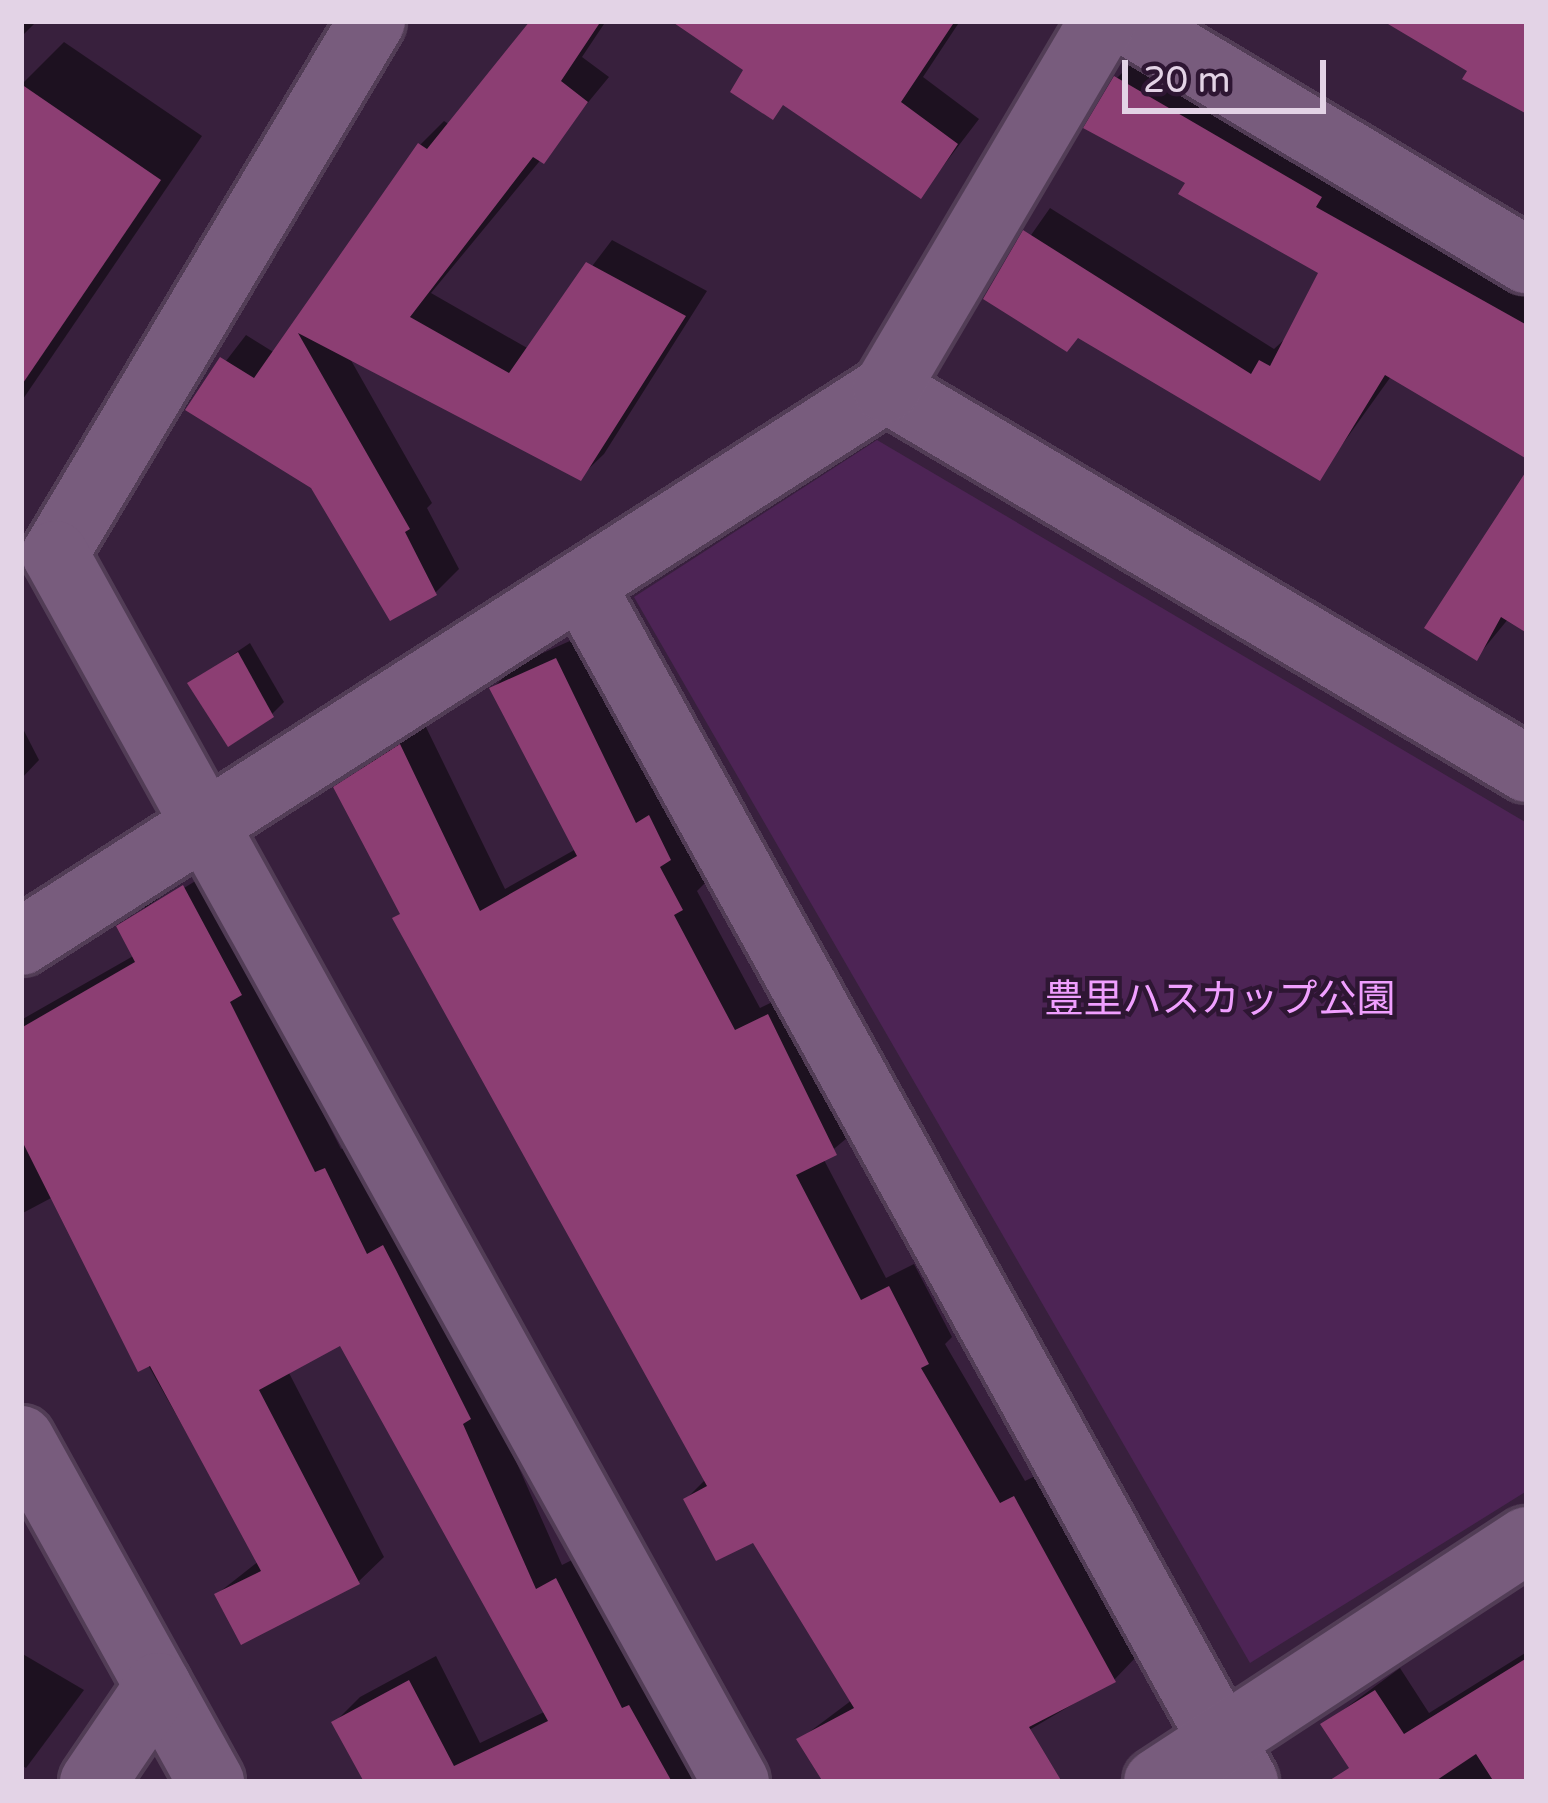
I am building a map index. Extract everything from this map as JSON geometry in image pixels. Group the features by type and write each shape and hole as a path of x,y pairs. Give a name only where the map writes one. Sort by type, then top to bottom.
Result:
{"street":[{"path":"372,21 55,554 736,1782"},
{"path":"21,942 886,389 1103,21"},
{"path":"1127,21 1527,260"},
{"path":"886,389 1527,769"},
{"path":"581,584 1233,1761"},
{"path":"21,1439 211,1782"},
{"path":"1157,1782 1233,1761 1527,1540"},
{"path":"92,1782 158,1687"}],"green space":[{"name":"豊里ハスカップ公園","path":"877,440 1527,823 1527,1491 1250,1663 634,597"}],"building":[{"path":"530,21 601,21 561,81 588,102 544,164 533,157 410,317 509,373 586,262 686,316 581,481 298,333 410,529 405,532 437,595 390,621 311,488 185,410 220,357 254,378 418,143 427,149"},
{"path":"671,21 955,21 901,102 958,144 921,199 783,105 773,120 730,92 743,70"},
{"path":"1383,21 1527,21 1527,114 1462,79 1467,71"},
{"path":"1114,76 1322,197 1316,207 1527,325 1527,459 1385,375 1320,481 1078,338 1067,352 983,299 1023,230 1251,374 1259,360 1270,366 1318,273 1178,194 1185,183 1083,128"},
{"path":"21,84 161,180 21,386"},
{"path":"1527,470 1527,633 1501,617 1477,661 1424,628"},
{"path":"238,652 274,717 228,747 187,683"},
{"path":"556,658 636,823 649,815 671,860 660,867 683,910 674,915 735,1030 768,1014 837,1155 796,1175 861,1300 889,1286 929,1364 921,1368 1000,1503 1014,1496 1116,1682 1029,1727 1062,1782 823,1782 796,1739 854,1708 753,1543 716,1561 683,1499 707,1486 392,918 400,914 333,787 400,744 480,911 577,856 489,688"},
{"path":"183,885 242,995 230,1002 315,1172 325,1168 367,1254 383,1245 471,1419 463,1424 536,1589 556,1578 622,1708 629,1705 672,1782 364,1782 331,1722 409,1680 454,1766 548,1721 340,1346 259,1390 360,1584 241,1645 214,1594 261,1571 150,1366 138,1372 21,1139 21,1028 135,962 116,926"},
{"path":"1527,1658 1527,1782 1494,1782 1476,1754 1434,1782 1327,1782 1349,1768 1320,1724 1375,1690 1404,1734"}]}
